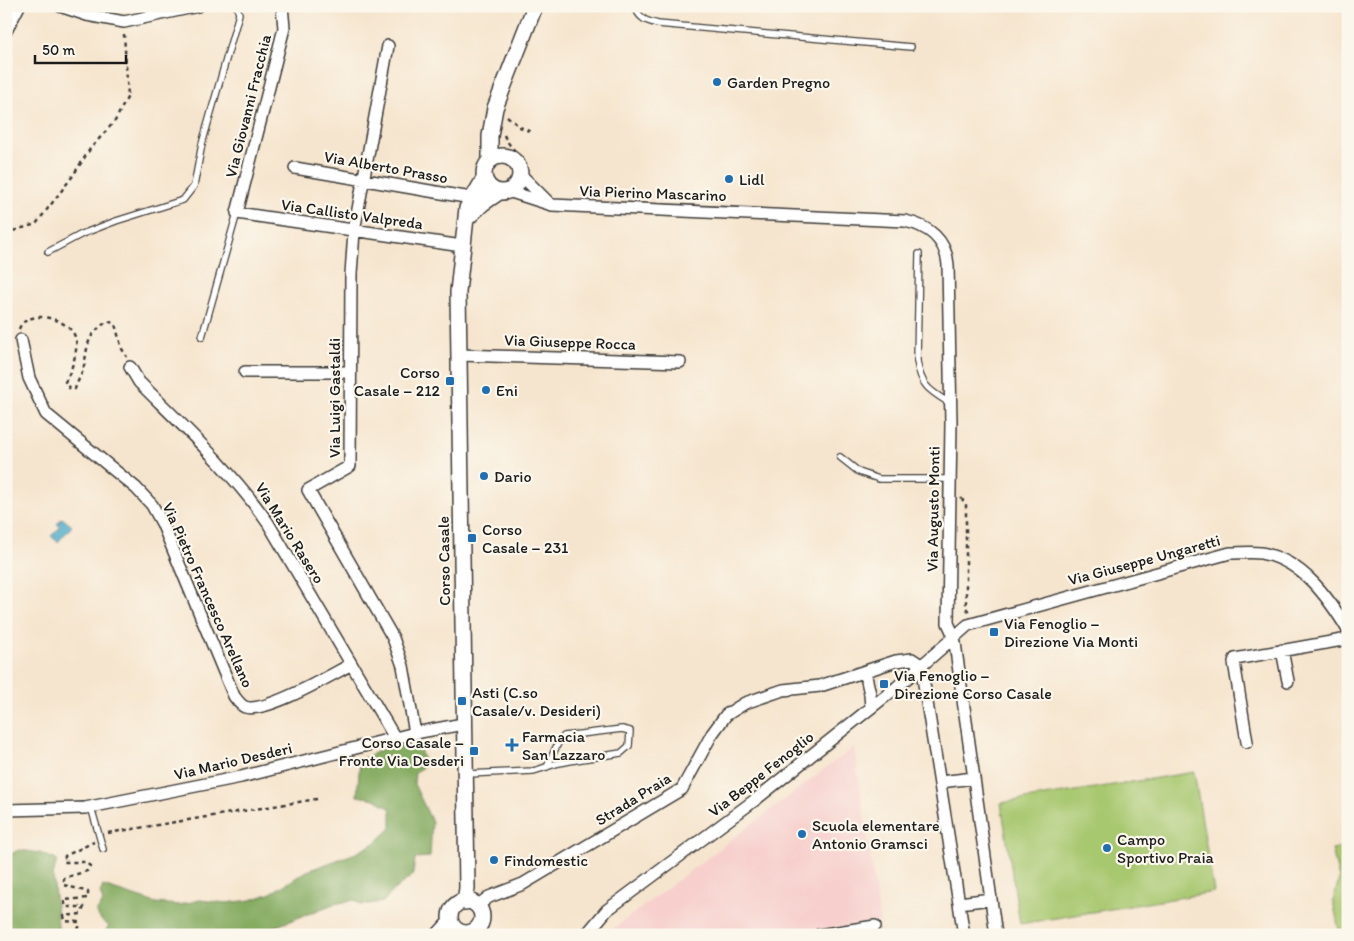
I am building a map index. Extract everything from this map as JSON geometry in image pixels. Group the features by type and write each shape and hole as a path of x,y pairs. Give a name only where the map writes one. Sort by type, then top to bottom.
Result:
{"street":[{"path":"6,31 19,6"},
{"path":"60,6 87,15 124,22 198,6"},
{"name":"Via Giovanni Fracchia","path":"237,213 284,28 282,6"},
{"path":"535,6 495,108 500,124 498,140 509,157 552,205"},
{"name":"Via Luigi Gastaldi","path":"388,46 354,230 351,274 350,466 308,490 393,638 403,666 414,733"},
{"path":"500,124 490,160 484,169 484,179 490,187 504,191"},
{"path":"490,160 499,156 509,157"},
{"name":"Via Alberto Prasso","path":"295,168 471,198"},
{"path":"466,220 483,203 517,184 524,173"},
{"name":"Corso Casale","path":"471,904 467,888 463,724 458,292 467,208 471,198 484,179"},
{"name":"Via Pierino Mascarino","path":"504,191 552,205 904,221 925,227 939,239 947,255 951,404"},
{"name":"Via Callisto Valpreda","path":"237,213 462,246"},
{"name":"Via Pietro Francesco Arellano","path":"21,340 29,378 46,414 136,488 152,505 162,523 237,700 245,707 251,708 285,698 350,665"},
{"name":"Via Giuseppe Rocca","path":"459,355 680,362"},
{"name":"Via Mario Rasero","path":"130,367 139,382 229,472 249,495 268,522 350,665 395,738"},
{"path":"245,372 350,372"},
{"name":"Via Augusto Monti","path":"951,404 948,623 954,636 996,935"},
{"name":"Via Giuseppe Ungaretti","path":"954,636 973,623 1230,554 1262,554 1291,565 1314,583 1336,610 1348,630"},
{"name":"Via Beppe Fenoglio","path":"586,935 607,910 756,800 871,708 954,636"},
{"path":"1247,742 1234,662 1238,657 1348,640"},
{"path":"1282,650 1288,681"},
{"name":"Strada Praia","path":"471,904 523,884 682,789 712,734 726,715 745,703 783,690 820,686 896,661 912,659 921,665"},
{"path":"921,665 964,935"},
{"path":"864,672 870,694 871,708"},
{"name":"Via Mario Desderi","path":"6,810 91,807 242,777 414,733 463,724"},
{"path":"940,782 974,778"},
{"path":"959,903 992,899"},
{"path":"439,935 451,922 453,908 471,904 481,914 480,924 477,929 467,934 457,930 451,922"},
{"path":"818,935 875,926"}],"lane":[{"path":"48,252 99,228 183,200 194,186 202,144 239,14 237,6"},
{"path":"635,6 637,13 644,21 658,24 911,47"},
{"path":"202,337 237,213"},
{"path":"919,254 916,361 919,374 926,389 951,404"},
{"path":"840,457 859,472 879,479 949,479"},
{"path":"465,774 533,771 547,767 558,763 621,753 630,746 630,731 622,729 564,736 558,743 547,767"},
{"path":"91,807 103,849"}],"path":[{"path":"6,233 36,224 72,177 90,149 115,121 128,96 124,22"},
{"path":"504,112 500,124 510,148 523,160 524,173"},
{"path":"509,116 520,127 531,132"},
{"path":"21,340 19,327 26,319 40,315 60,322 68,328 76,340 70,374 65,382 70,389 76,389 83,371 88,343 95,330 108,321 115,324 120,343 130,367"},
{"path":"949,497 960,497 966,504 966,608 970,612 973,623"},
{"path":"72,935 78,928 79,922 65,921 64,916 82,914 84,907 66,907 64,900 88,898 88,892 64,885 64,878 86,871 90,866 86,862 64,862 65,856 100,836 317,799"}],"shaded area":[{"name":"Scuola elementare Antonio Gramsci","path":"854,747 880,922 788,935 605,935"}],"green space":[{"path":"403,744 420,749 425,765 415,773 414,784 432,822 430,857 415,858 413,875 394,890 383,902 361,905 355,900 334,904 253,935 103,935 109,926 101,920 96,912 103,902 100,893 103,886 156,903 179,905 200,900 226,903 251,900 271,893 307,871 356,853 375,843 391,828 391,809 375,799 357,796 360,760 383,749"},
{"name":"Campo Sportivo Praia","path":"1194,772 1214,892 1020,924 1001,803"},
{"path":"1348,846 1348,935 1340,935 1333,901 1339,879 1332,849"},
{"path":"19,850 40,853 57,860 53,876 59,935 6,935 6,856"}],"water":[{"path":"62,518 72,526 58,542 51,536 60,527 57,524"}],"place":[{"name":"Garden Pregno","path":"717,82"},
{"name":"Lidl","path":"729,179"},
{"name":"Corso Casale – 212","path":"450,381"},
{"name":"Eni","path":"486,390"},
{"name":"Dario","path":"484,476"},
{"name":"Corso Casale – 231","path":"472,538"},
{"name":"Via Fenoglio – Direzione Via Monti","path":"994,632"},
{"name":"Via Fenoglio – Direzione Corso Casale","path":"884,684"},
{"name":"Asti (C.so Casale/v. Desideri)","path":"462,701"},
{"name":"Farmacia San Lazzaro","path":"512,745"},
{"name":"Corso Casale – Fronte Via Desderi","path":"474,751"},
{"name":"Scuola elementare Antonio Gramsci","path":"802,834"},
{"name":"Campo Sportivo Praia","path":"1107,848"},
{"name":"Findomestic","path":"494,860"}]}
